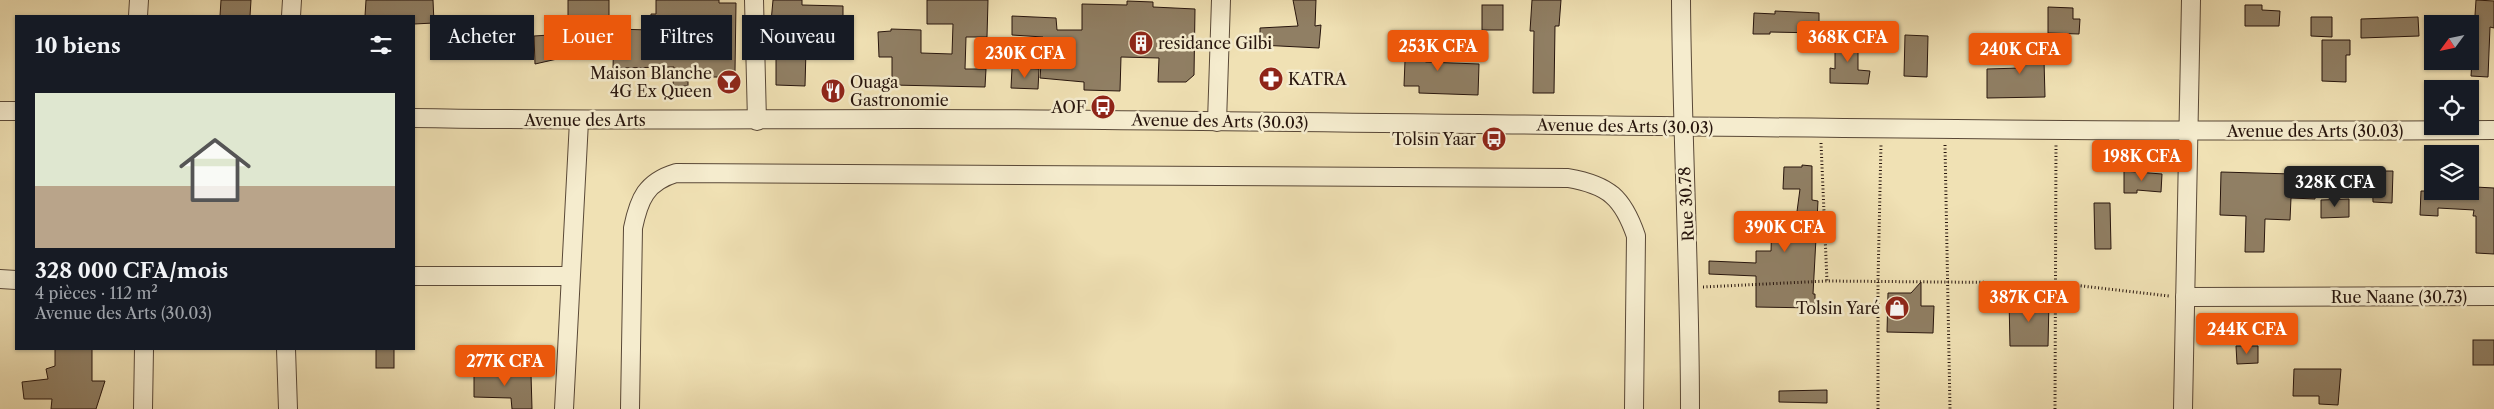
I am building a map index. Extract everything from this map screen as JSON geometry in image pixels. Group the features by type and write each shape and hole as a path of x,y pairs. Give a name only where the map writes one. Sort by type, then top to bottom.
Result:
{"street":[{"path":"138,15 139,0"},
{"path":"291,15 292,0"},
{"path":"754,0 757,121"},
{"path":"1218,122 1221,0"},
{"name":"Rue 30.78","path":"1681,0 1682,128 1690,288 1690,409"},
{"path":"2183,409 2191,0"},
{"path":"0,111 15,111"},
{"name":"Avenue des Arts","path":"415,118 579,121 757,121"},
{"name":"Avenue des Arts (30.03)","path":"757,121 1104,120 1491,123 1682,128 1821,127 2189,132 2494,130"},
{"path":"564,409 579,121"},
{"path":"630,409 633,228 637,207 648,189 659,178 676,173 1558,178 1592,182 1613,193 1628,213 1636,236 1634,409"},
{"path":"415,276 570,276"},
{"path":"0,279 15,280"},
{"name":"Rue Naane (30.73)","path":"2185,298 2494,296"},
{"path":"143,409 144,350"},
{"path":"286,350 288,409"}],"path":[{"path":"1821,127 1827,281"},
{"path":"1878,409 1881,128"},
{"path":"1945,129 1950,409"},
{"path":"2055,409 2056,130"},
{"path":"1690,288 1827,281 2056,283 2185,298"}],"building":[{"path":"221,0 251,0 250,15 220,15"},
{"path":"366,0 433,0 434,15 430,15 430,23 415,24 415,15 365,15"},
{"path":"568,0 609,0 609,15 568,15"},
{"path":"656,0 719,0 719,3 736,3 735,71 729,77 688,77 688,86 673,86 674,67 613,68 613,60 631,60 631,29 641,30 641,60 732,60 732,15 651,15 656,14"},
{"path":"773,0 802,0 802,5 843,6 843,15 772,15"},
{"path":"927,0 988,0 987,37 966,37 965,69 986,69 985,87 892,85 892,57 879,57 878,32 891,31 891,29 921,30 921,53 952,54 953,24 927,24"},
{"path":"1293,0 1316,0 1315,26 1321,25 1319,48 1260,45 1260,28 1298,26"},
{"path":"1532,0 1561,0 1559,26 1555,26 1554,93 1533,93 1534,31 1530,31"},
{"path":"2476,0 2494,1 2494,28 2490,27 2488,77 2471,76 2471,70 2479,70 2479,15 2475,15"},
{"path":"1127,1 1153,2 1153,7 1195,9 1194,75 1186,82 1158,82 1159,58 1121,57 1120,91 1084,90 1084,82 1040,78 1043,37 1012,35 1012,16 1056,18 1057,30 1082,30 1082,4 1127,5"},
{"path":"1482,5 1503,5 1503,30 1482,30"},
{"path":"2245,5 2262,5 2262,10 2280,11 2279,26 2245,26"},
{"path":"2048,7 2073,8 2073,19 2080,19 2079,34 2048,33"},
{"path":"1775,11 1819,13 1819,33 1770,32 1770,34 1753,34 1754,13 1775,14"},
{"path":"2311,17 2332,17 2332,37 2311,36"},
{"path":"2418,17 2419,36 2361,38 2361,19"},
{"path":"544,35 544,60 553,60 535,64 534,36"},
{"path":"1406,35 1425,36 1424,61 1426,62 1479,64 1478,95 1419,93 1419,86 1404,86"},
{"path":"1905,35 1928,36 1927,77 1904,76"},
{"path":"1835,38 1858,38 1858,70 1870,71 1868,84 1830,83 1830,68 1835,69"},
{"path":"2021,38 2041,38 2042,60 2044,60 2045,97 1987,98 1987,69 2021,68"},
{"path":"2322,40 2350,40 2350,55 2346,55 2346,82 2322,81"},
{"path":"776,60 806,60 805,86 776,85"},
{"path":"1012,68 1039,69 1038,89 1011,88"},
{"path":"1802,165 1812,166 1812,200 1818,201 1813,294 1815,294 1815,308 1756,307 1756,276 1709,274 1709,261 1756,263 1756,251 1771,251 1772,219 1796,219 1800,189 1783,189 1784,167 1802,167"},
{"path":"2124,171 2162,174 2161,192 2137,190 2137,193 2124,193"},
{"path":"2372,171 2393,171 2392,203 2373,202"},
{"path":"2221,172 2292,174 2291,183 2316,184 2315,199 2291,198 2290,220 2265,219 2264,252 2245,252 2246,216 2220,215"},
{"path":"2479,187 2494,188 2494,254 2476,253 2476,216 2473,216 2474,210 2438,208 2438,216 2420,215 2421,191 2424,191 2424,200 2479,200"},
{"path":"2349,199 2349,217 2321,218 2321,200"},
{"path":"2094,203 2110,203 2111,249 2095,249"},
{"path":"1921,282 1921,306 1934,306 1933,333 1887,332 1888,293 1911,293"},
{"path":"2009,299 2049,300 2048,346 2010,346"},
{"path":"2473,340 2494,340 2494,365 2473,365"},
{"path":"2236,346 2258,346 2258,363 2237,364"},
{"path":"55,350 92,350 92,381 105,381 96,409 51,409 52,399 24,399 22,382 48,379 46,369 55,366"},
{"path":"376,350 394,350 394,368 376,368"},
{"path":"2294,369 2341,369 2338,405 2319,404 2319,396 2293,396"},
{"path":"474,371 507,371 507,374 531,374 532,409 512,409 511,398 474,397"},
{"path":"1827,390 1827,403 1779,402 1779,391"}],"place":[{"name":"residance Gilbi","path":"1141,43"},
{"name":"KATRA","path":"1271,79"},
{"name":"Maison Blanche 4G Ex Queen","path":"729,82"},
{"name":"Ouaga Gastronomie","path":"833,91"},
{"name":"AOF","path":"1103,107"},
{"name":"Tolsin Yaar","path":"1494,139"},
{"name":"Tolsin Yaré","path":"1897,308"}]}
